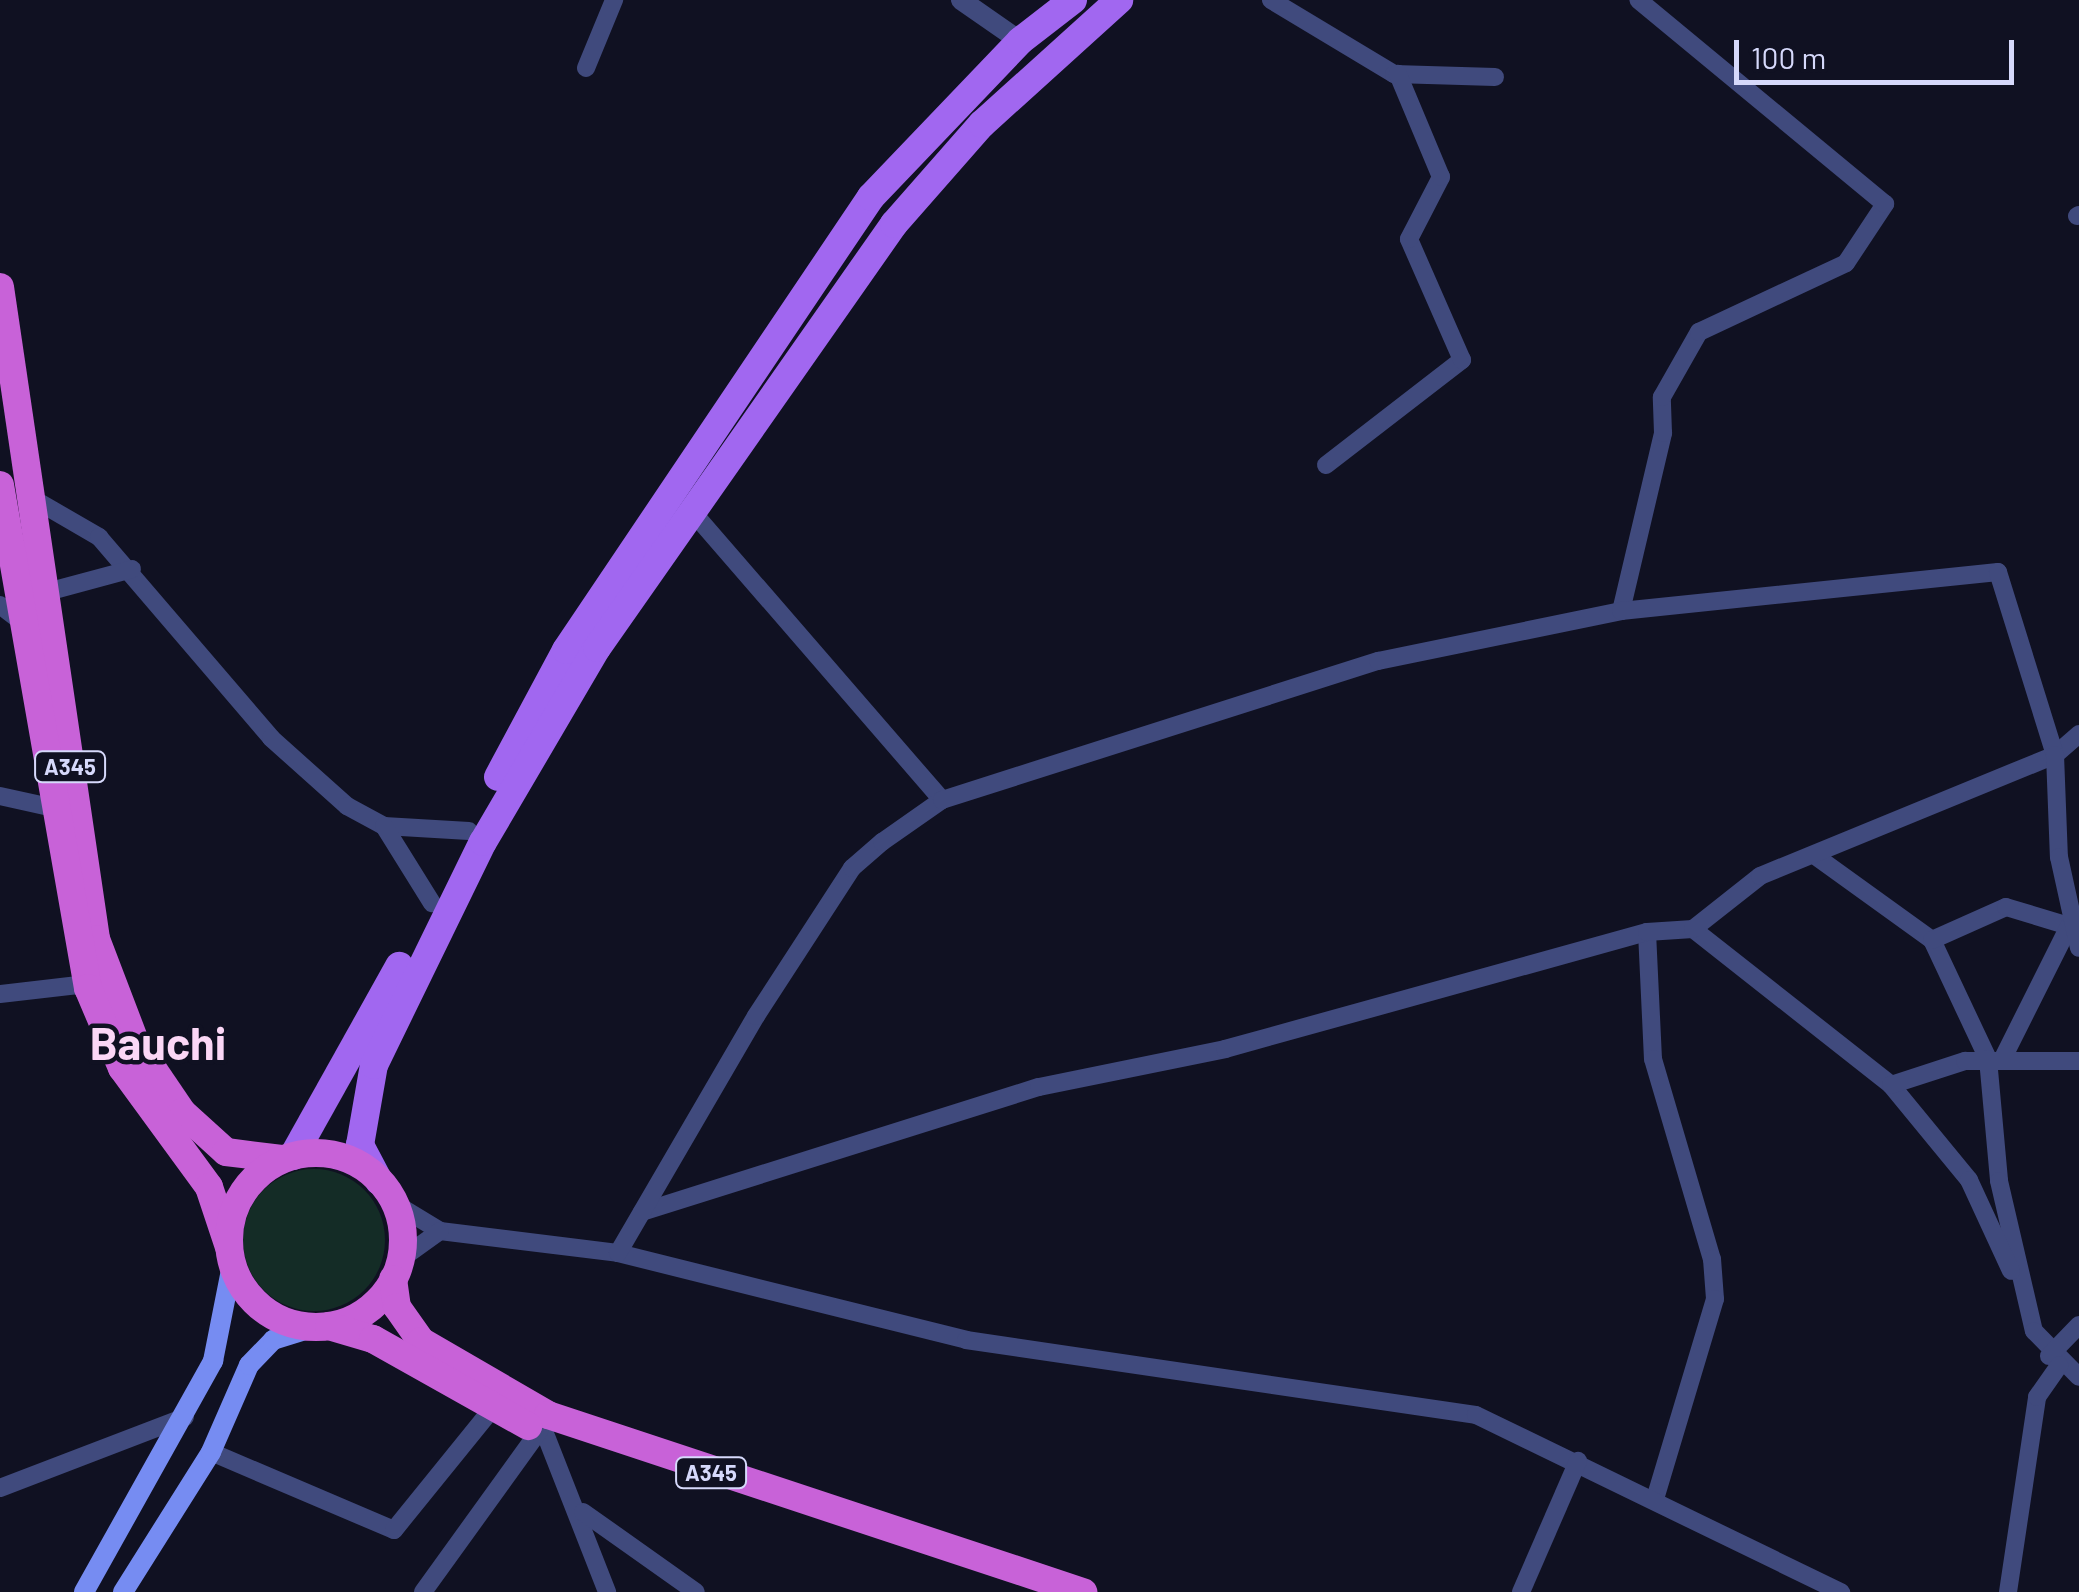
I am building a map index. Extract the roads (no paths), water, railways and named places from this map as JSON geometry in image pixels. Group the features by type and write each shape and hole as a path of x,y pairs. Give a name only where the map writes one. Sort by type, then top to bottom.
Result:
{"highway":[{"name":"A345","path":"0,287 37,501 98,981 136,1044 207,1139 242,1160 330,1154 387,1192 398,1307 421,1342 548,1415 1083,1592"},
{"name":"A345","path":"0,486 9,612 54,808 122,1068 210,1187 231,1256 264,1310 374,1339 492,1409 542,1430 1028,1592"},
{"path":"231,1256 243,1191 287,1157"},
{"path":"322,1326 374,1305 397,1269"}],"main road":[{"path":"287,1157 432,903 566,650 871,197 1020,42 1074,0"},
{"path":"387,1192 360,1146 360,1108 388,1032 539,742 690,509 933,176 1119,0"},
{"path":"84,1592 185,1417 220,1344 231,1256"},
{"path":"122,1592 211,1452 230,1392 262,1348 322,1326"}],"street":[{"path":"586,68 614,0"},
{"path":"961,0 1020,42"},
{"path":"1271,0 1398,74 1494,77"},
{"path":"1621,611 1663,433 1662,398 1692,343 1846,263 1885,204 1638,0"},
{"path":"1326,465 1462,360 1410,240 1440,178 1398,74"},
{"path":"37,501 99,536 132,568 159,613 271,738 384,826 432,903"},
{"path":"690,509 942,800"},
{"path":"47,592 132,568"},
{"path":"618,1254 852,868 942,800 1378,662 1621,611 1998,572 2054,755 2072,879 2069,926 1995,1059"},
{"path":"642,1212 1040,1087 1225,1048 1647,932 1694,929 1760,876 2054,755 2079,734"},
{"path":"0,796 54,808"},
{"path":"384,826 469,831"},
{"path":"1814,854 1932,940 1995,1059 2022,1294"},
{"path":"1932,940 2006,907 2069,926 2079,948"},
{"path":"1694,929 1891,1085 1969,1180 2054,1361 2079,1377"},
{"path":"1647,932 1653,1059 1712,1259 1715,1299 1655,1499"},
{"path":"0,994 98,981"},
{"path":"1891,1085 1995,1059 2079,1061"},
{"path":"387,1192 440,1231 618,1254 966,1340 1476,1416 1578,1461 1842,1592"},
{"path":"397,1269 440,1231"},
{"path":"2008,1592 2036,1397 2054,1361 2079,1325"},
{"path":"211,1452 394,1530 492,1409"},
{"path":"0,1488 185,1417"},
{"path":"424,1592 542,1430 583,1512 607,1592"},
{"path":"1521,1592 1578,1461"},
{"path":"583,1512 696,1592"}],"district":[{"name":"Bauchi","path":"158,1043"}]}
